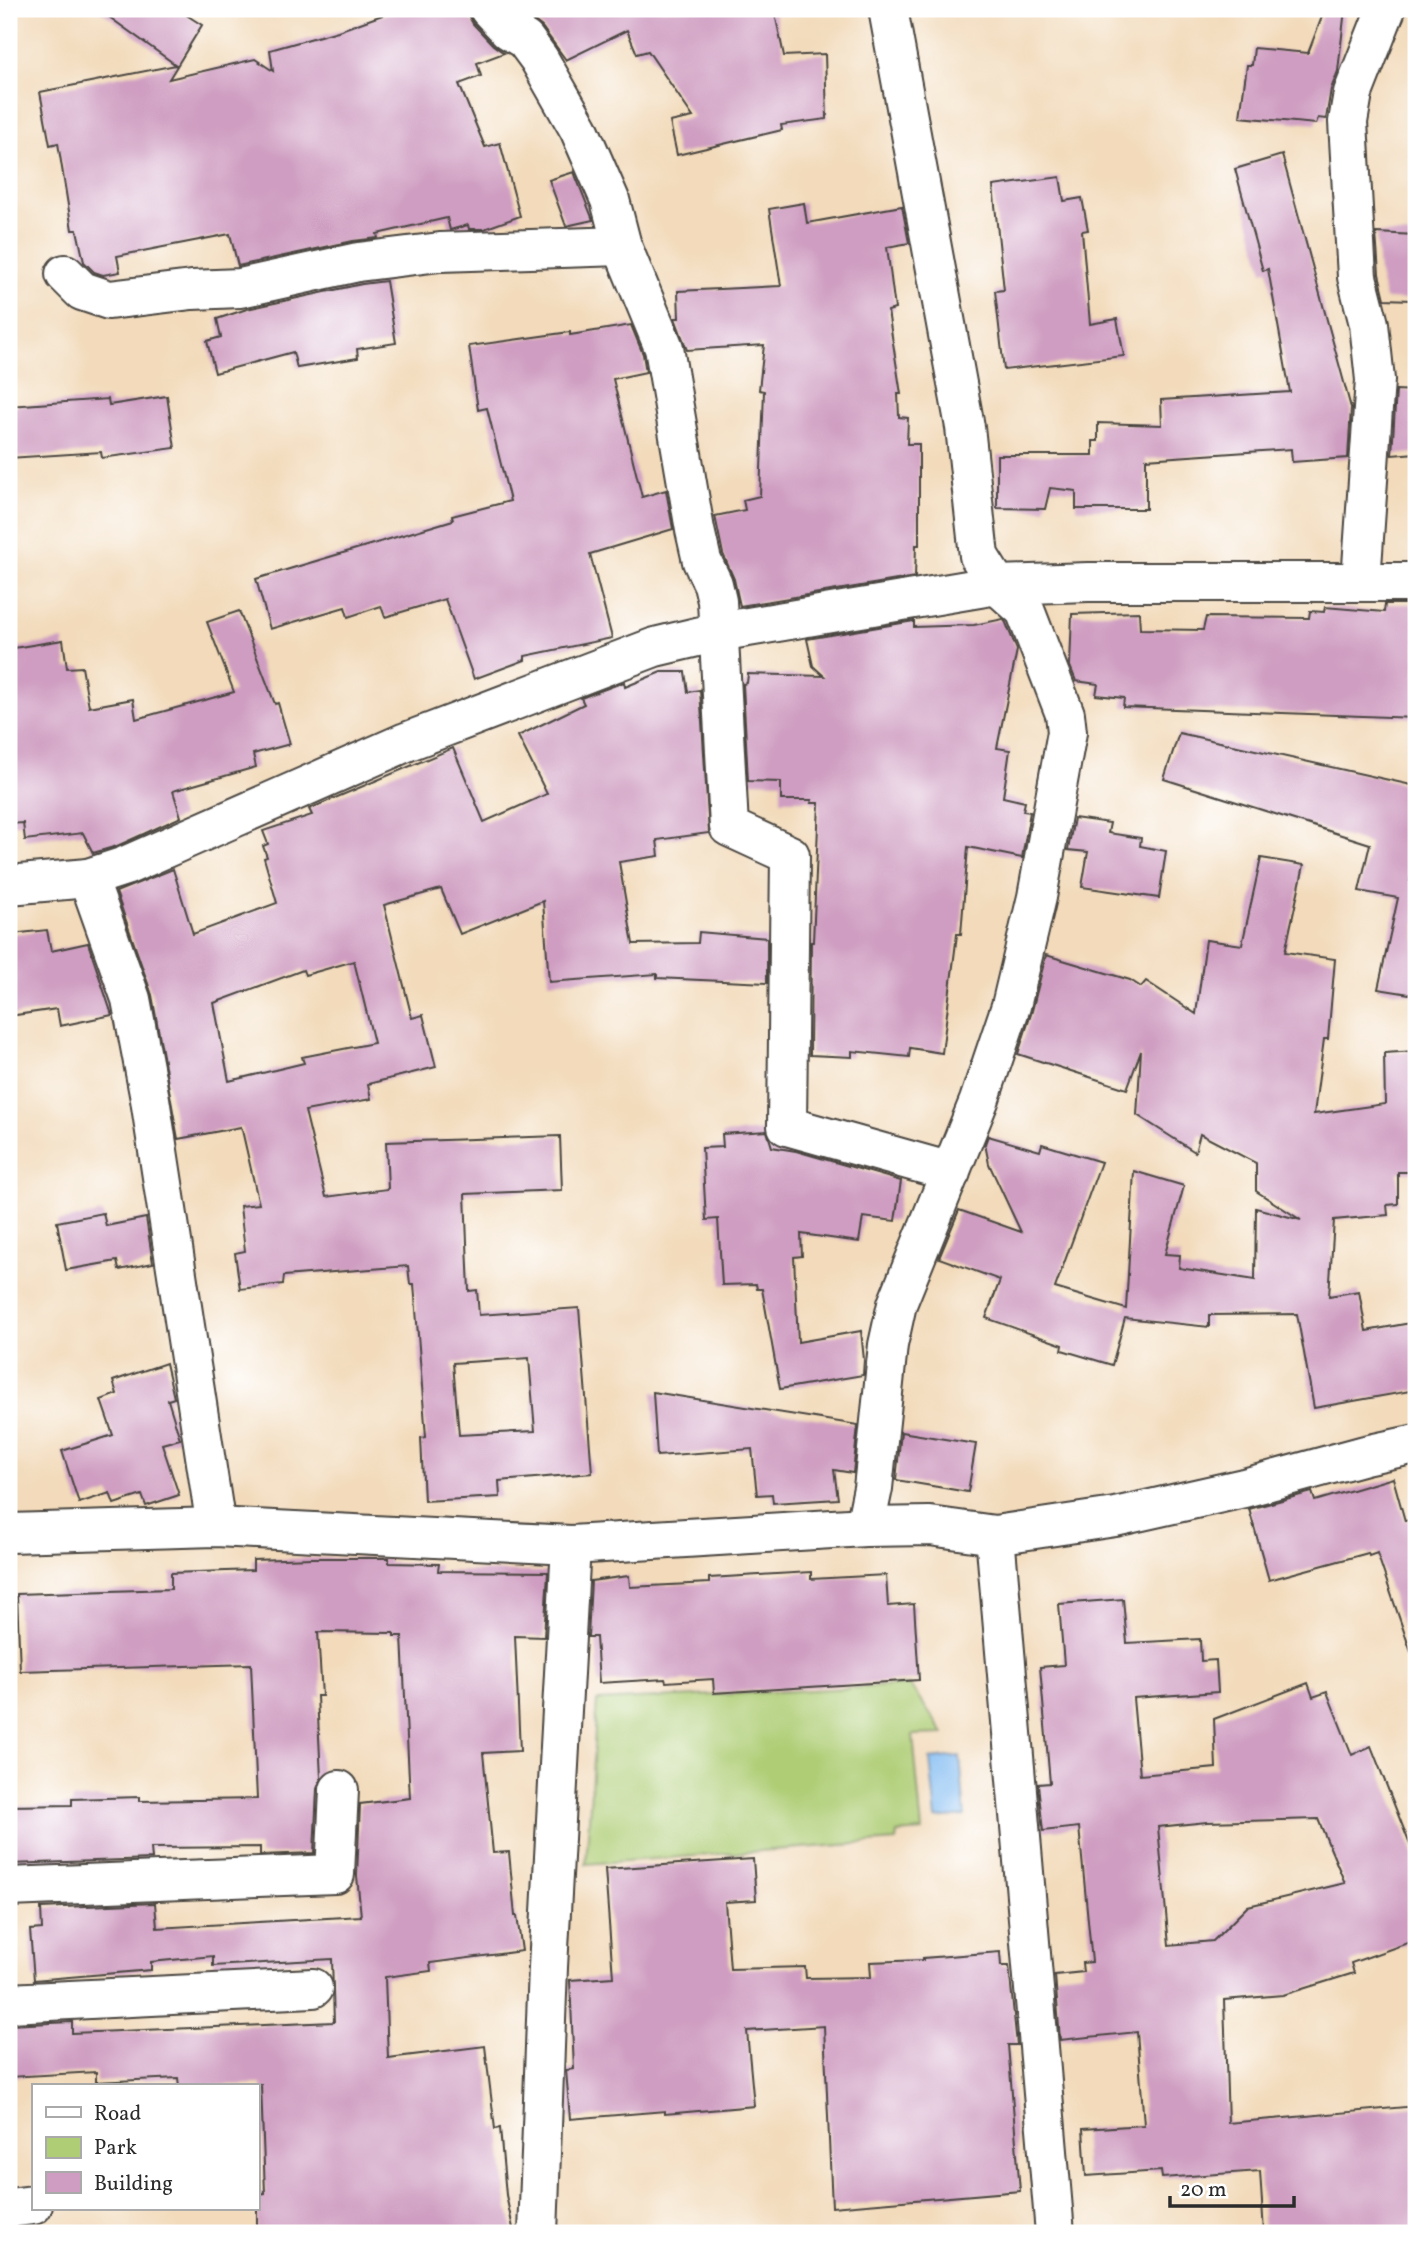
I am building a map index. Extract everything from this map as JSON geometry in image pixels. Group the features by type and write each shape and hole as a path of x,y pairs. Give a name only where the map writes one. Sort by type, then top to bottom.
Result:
{"street":[{"path":"489,9 509,30 525,40 539,59 579,129 610,201 622,246 664,348 695,530 702,561 713,584 717,601 729,827 790,855 787,1126 951,1172"},
{"path":"865,1527 873,1488 888,1345 897,1304 979,1101 1011,1006 1037,897 1067,732 1065,713 1025,610 997,585 979,556 965,427 888,9"},
{"path":"1362,581 1376,380 1369,324 1357,277 1349,122 1353,93 1386,9"},
{"path":"65,274 82,290 109,300 192,290 240,288 358,262 440,251 622,246"},
{"path":"9,885 88,878 125,866 406,742 655,647 718,632 997,585 1088,582 1416,582"},
{"path":"88,878 131,999 150,1099 216,1527"},
{"path":"9,1533 216,1527 571,1545 865,1527 930,1526 995,1535 1115,1517 1244,1488 1416,1444"},
{"path":"995,1535 1055,2233"},
{"path":"538,2233 548,1967 571,1545"},
{"path":"9,1887 335,1874 339,1790"},
{"path":"9,2003 313,1987"},
{"path":"9,2208 32,2205"}],"green space":[{"path":"910,1685 944,1734 913,1735 922,1831 897,1833 896,1841 586,1864 597,1701"}],"water":[{"path":"960,1756 965,1816 936,1819 930,1759"}],"building":[{"path":"98,9 177,9 202,25 169,79 255,59 273,71 270,50 338,31 399,9 468,9 473,24 504,53 477,63 481,76 459,84 485,147 500,143 520,216 484,229 469,229 468,225 450,230 447,218 377,234 378,238 238,266 230,234 117,256 120,272 103,275 94,272 84,262 77,230 72,230 58,143 50,145 40,92 176,65"},
{"path":"519,9 774,9 784,56 825,54 827,119 781,125 782,130 677,155 670,122 693,117 648,51 637,54 627,30 566,60 542,27"},
{"path":"1325,9 1345,9 1338,71 1331,89 1326,119 1318,118 1316,124 1240,117 1247,65 1252,65 1254,48 1308,53"},
{"path":"1282,155 1351,408 1348,458 1292,462 1291,449 1146,459 1146,509 1076,509 1076,491 1050,488 1045,509 997,508 997,455 1093,455 1093,441 1098,441 1098,423 1162,425 1161,400 1290,392 1268,269 1263,271 1235,169"},
{"path":"574,172 593,220 566,226 549,180"},
{"path":"1060,177 1064,201 1082,198 1088,230 1082,231 1090,324 1117,319 1124,356 1004,370 995,291 1004,290 993,186"},
{"path":"804,203 807,223 902,206 909,243 887,247 895,309 888,311 901,394 898,394 899,417 908,418 907,444 919,444 919,545 916,545 915,577 740,606 734,579 723,554 715,516 745,510 743,500 760,496 764,391 759,390 764,345 687,350 675,318 679,318 678,291 781,286 769,209"},
{"path":"1376,233 1416,235 1416,283 1411,300 1385,299 1379,274"},
{"path":"386,281 396,343 357,349 358,358 297,368 293,352 215,373 207,341 221,337 217,319 247,309"},
{"path":"631,325 643,354 646,372 613,379 642,497 666,490 673,529 590,554 612,638 525,656 525,660 474,679 445,599 385,617 381,606 348,617 345,607 270,629 256,579 453,520 452,516 510,501 487,408 478,410 469,346"},
{"path":"1396,390 1416,391 1416,453 1392,455"},
{"path":"167,396 175,448 102,458 101,452 9,458 9,406 108,399 109,405"},
{"path":"1385,604 1416,604 1416,718 1123,707 1124,698 1096,695 1098,684 1076,681 1070,666 1072,614 1139,612 1140,629 1203,630 1206,617 1309,618 1310,611 1324,612 1325,607 1384,612"},
{"path":"239,611 275,704 278,703 290,744 253,754 256,767 173,791 181,817 117,846 93,853 83,833 25,840 23,823 9,824 9,661 14,648 63,640 67,668 82,667 89,707 133,699 136,719 234,692 207,622"},
{"path":"1003,619 1017,650 997,748 1010,750 1003,797 1025,802 1023,811 1030,812 1022,858 968,847 961,934 957,934 942,1053 910,1048 909,1057 852,1051 852,1057 810,1055 811,942 819,803 811,803 812,800 781,800 781,782 748,781 743,684 747,683 748,674 824,676 813,666 807,639 914,621 914,627 974,625"},
{"path":"661,672 685,672 688,692 700,690 709,833 657,840 659,856 619,862 633,944 698,943 699,932 767,938 767,983 657,978 657,974 549,982 543,901 460,934 441,889 384,905 412,1018 423,1015 436,1067 368,1084 371,1099 305,1111 326,1197 388,1189 386,1142 560,1136 562,1190 465,1194 469,1291 477,1290 479,1315 579,1308 592,1473 499,1481 500,1497 424,1501 421,1438 426,1437 414,1284 410,1284 408,1266 284,1276 283,1284 240,1289 235,1253 245,1251 240,1206 259,1204 242,1130 241,1127 178,1139 152,995 116,892 173,869 193,934 277,903 264,858 267,857 263,846 268,844 263,831 312,815 309,809 453,748 484,822 547,794 518,736 584,704 581,698 624,682 625,687","holes":["354,961 374,1043 302,1057 304,1063 229,1081 214,1003 303,970 305,975","529,1358 535,1431 459,1435 453,1363"]},
{"path":"1179,733 1416,786 1416,850 1410,881 1416,882 1416,995 1378,989 1398,898 1359,891 1370,844 1164,779"},
{"path":"1074,818 1110,823 1108,833 1141,838 1140,846 1166,851 1159,898 1082,887 1088,852 1068,850"},
{"path":"1261,858 1304,865 1285,952 1335,959 1328,1039 1324,1039 1314,1114 1385,1104 1384,1053 1416,1051 1416,1172 1398,1172 1398,1204 1387,1205 1388,1215 1334,1220 1329,1296 1359,1291 1366,1331 1416,1322 1416,1390 1314,1408 1297,1314 1209,1315 1209,1327 1125,1318 1112,1365 1062,1350 1063,1345 986,1318 1000,1280 939,1258 959,1210 1021,1232 989,1164 985,1144 988,1136 1040,1151 1042,1144 1101,1162 1055,1288 1126,1309 1134,1171 1184,1186 1165,1254 1180,1255 1179,1268 1255,1280 1256,1208 1301,1220 1256,1191 1256,1163 1200,1134 1195,1152 1137,1115 1141,1051 1127,1089 1018,1054 1046,955 1130,980 1141,987 1146,981 1196,1014 1206,940 1242,945"},
{"path":"47,930 51,951 88,943 112,1015 60,1026 57,1009 9,1016 9,950 13,950 12,934"},
{"path":"767,1131 772,1147 796,1151 901,1181 895,1221 863,1217 859,1242 801,1234 802,1256 794,1257 798,1342 861,1331 863,1375 780,1389 762,1289 757,1289 756,1284 722,1285 718,1219 706,1220 702,1148 723,1147 722,1134"},
{"path":"103,1213 106,1226 146,1218 153,1263 119,1270 117,1261 66,1270 57,1222"},
{"path":"166,1363 174,1398 168,1400 180,1439 162,1444 179,1495 146,1506 142,1495 114,1504 110,1493 79,1503 62,1451 113,1435 101,1400 117,1394 113,1381"},
{"path":"653,1392 858,1425 853,1473 834,1470 838,1499 773,1503 772,1494 757,1495 752,1449 657,1456"},
{"path":"901,1432 976,1444 968,1492 896,1480"},
{"path":"1393,1478 1405,1521 1416,1518 1416,1651 1411,1652 1377,1553 1369,1556 1368,1553 1269,1580 1249,1509 1312,1492 1315,1501"},
{"path":"389,1558 389,1563 439,1564 438,1571 548,1572 544,1637 515,1636 520,1751 483,1753 493,1853 509,1852 515,1916 522,1951 430,1963 431,1971 385,1977 388,2058 485,2046 495,2129 500,2128 506,2195 514,2233 257,2233 259,2194 265,2193 261,2084 179,2084 178,2078 96,2082 96,2072 9,2077 9,2025 72,2022 72,2033 334,2022 332,1959 213,1966 213,1956 151,1962 151,1970 34,1980 30,1930 42,1929 41,1908 155,1903 157,1928 361,1916 357,1876 360,1804 410,1798 402,1636 394,1636 394,1633 318,1632 322,1696 317,1696 321,1778 317,1789 314,1853 260,1855 260,1847 151,1848 152,1859 9,1864 9,1806 72,1805 72,1799 140,1797 140,1801 257,1799 251,1664 20,1671 17,1594 171,1589 171,1573 253,1570 253,1560"},
{"path":"811,1572 811,1579 886,1575 888,1606 914,1604 919,1680 714,1693 713,1679 599,1683 596,1637 588,1637 591,1581 629,1576 630,1587 709,1583 709,1578"},
{"path":"1123,1599 1127,1643 1200,1639 1201,1661 1216,1660 1218,1692 1133,1698 1140,1775 1216,1768 1214,1719 1308,1683 1313,1697 1327,1692 1352,1755 1371,1746 1416,1860 1416,1940 1351,1963 1354,1973 1283,1995 1224,2000 1228,2123 1416,2106 1416,2233 1264,2233 1260,2171 1162,2178 1161,2171 1086,2176 1083,2129 1144,2125 1137,2032 1060,2040 1055,1975 1083,1972 1082,1963 1092,1962 1079,1827 1043,1831 1038,1784 1050,1783 1040,1667 1064,1665 1059,1604","holes":["1318,1819 1345,1883 1248,1906 1213,1941 1169,1945 1158,1827 1207,1822"]},
{"path":"753,1859 756,1900 725,1902 730,1969 805,1967 806,1978 871,1977 870,1962 1000,1952 1001,1966 1009,1966 1017,2045 1008,2045 1020,2191 832,2207 824,2026 747,2031 754,2106 570,2119 566,2070 574,2069 570,1980 613,1977 605,1869"}]}
